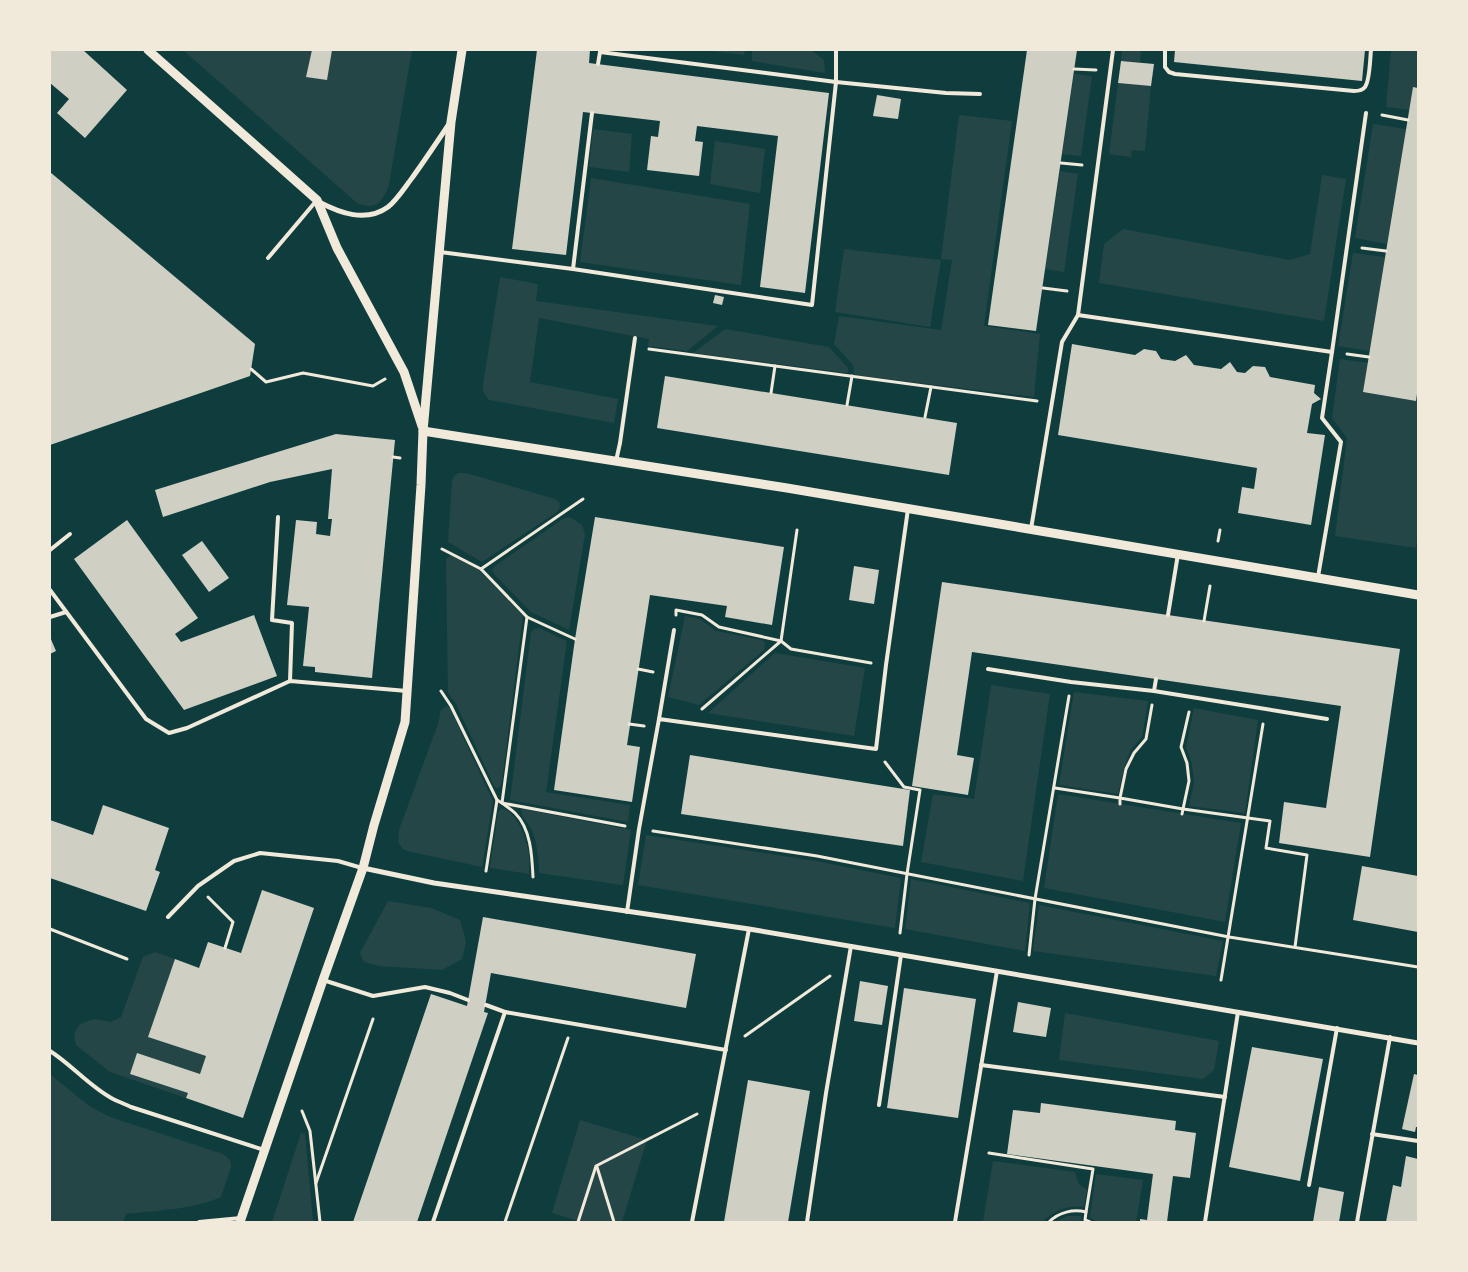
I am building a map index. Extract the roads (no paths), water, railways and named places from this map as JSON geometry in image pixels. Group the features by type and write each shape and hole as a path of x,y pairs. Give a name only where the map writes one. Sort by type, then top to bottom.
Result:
{"street":[{"path":"148,50 316,200 334,210 348,214 376,214 389,207 414,176 451,122"},
{"path":"240,1220 363,868 405,722 422,485 423,431 451,122 462,50"},
{"path":"316,200 337,248 404,372 423,431"},
{"path":"423,431 908,509 1418,595"},
{"path":"363,868 434,883 750,929 1418,1043"}],"lane":[{"path":"439,252 572,269 812,305 836,82 836,50"},
{"path":"1031,530 1062,342 1078,315 1113,50"},
{"path":"1166,50 1165,67 1169,72 1175,74 1354,91 1360,90 1368,80 1371,50"},
{"path":"598,64 600,51 836,82 946,93 980,94"},
{"path":"572,269 592,113"},
{"path":"1318,578 1340,442 1322,418 1366,113"},
{"path":"268,258 316,200"},
{"path":"1078,315 1332,352"},
{"path":"616,461 635,338"},
{"path":"659,719 876,749 908,509"},
{"path":"278,517 272,620 292,623 290,681"},
{"path":"50,550 70,534"},
{"path":"1168,615 1178,554"},
{"path":"50,590 146,719 168,733 187,728 290,681 407,691"},
{"path":"50,618 66,612"},
{"path":"627,912 639,829 674,630"},
{"path":"988,670 1154,691 1327,719"},
{"path":"1154,691 1156,679"},
{"path":"168,917 198,886 234,861 260,853 338,861 363,868"},
{"path":"692,1222 750,929"},
{"path":"807,1222 851,946"},
{"path":"879,1105 901,955"},
{"path":"955,1222 997,971"},
{"path":"323,980 373,996 425,987 468,1000"},
{"path":"486,1005 505,1012 726,1050"},
{"path":"1206,1222 1238,1011"},
{"path":"433,1222 505,1012"},
{"path":"1309,1185 1337,1028"},
{"path":"1357,1222 1390,1037"},
{"path":"50,1051 114,1100 264,1150"},
{"path":"981,1065 1225,1097"},
{"path":"1372,1134 1418,1141"},
{"path":"200,1222 240,1220"}]}
